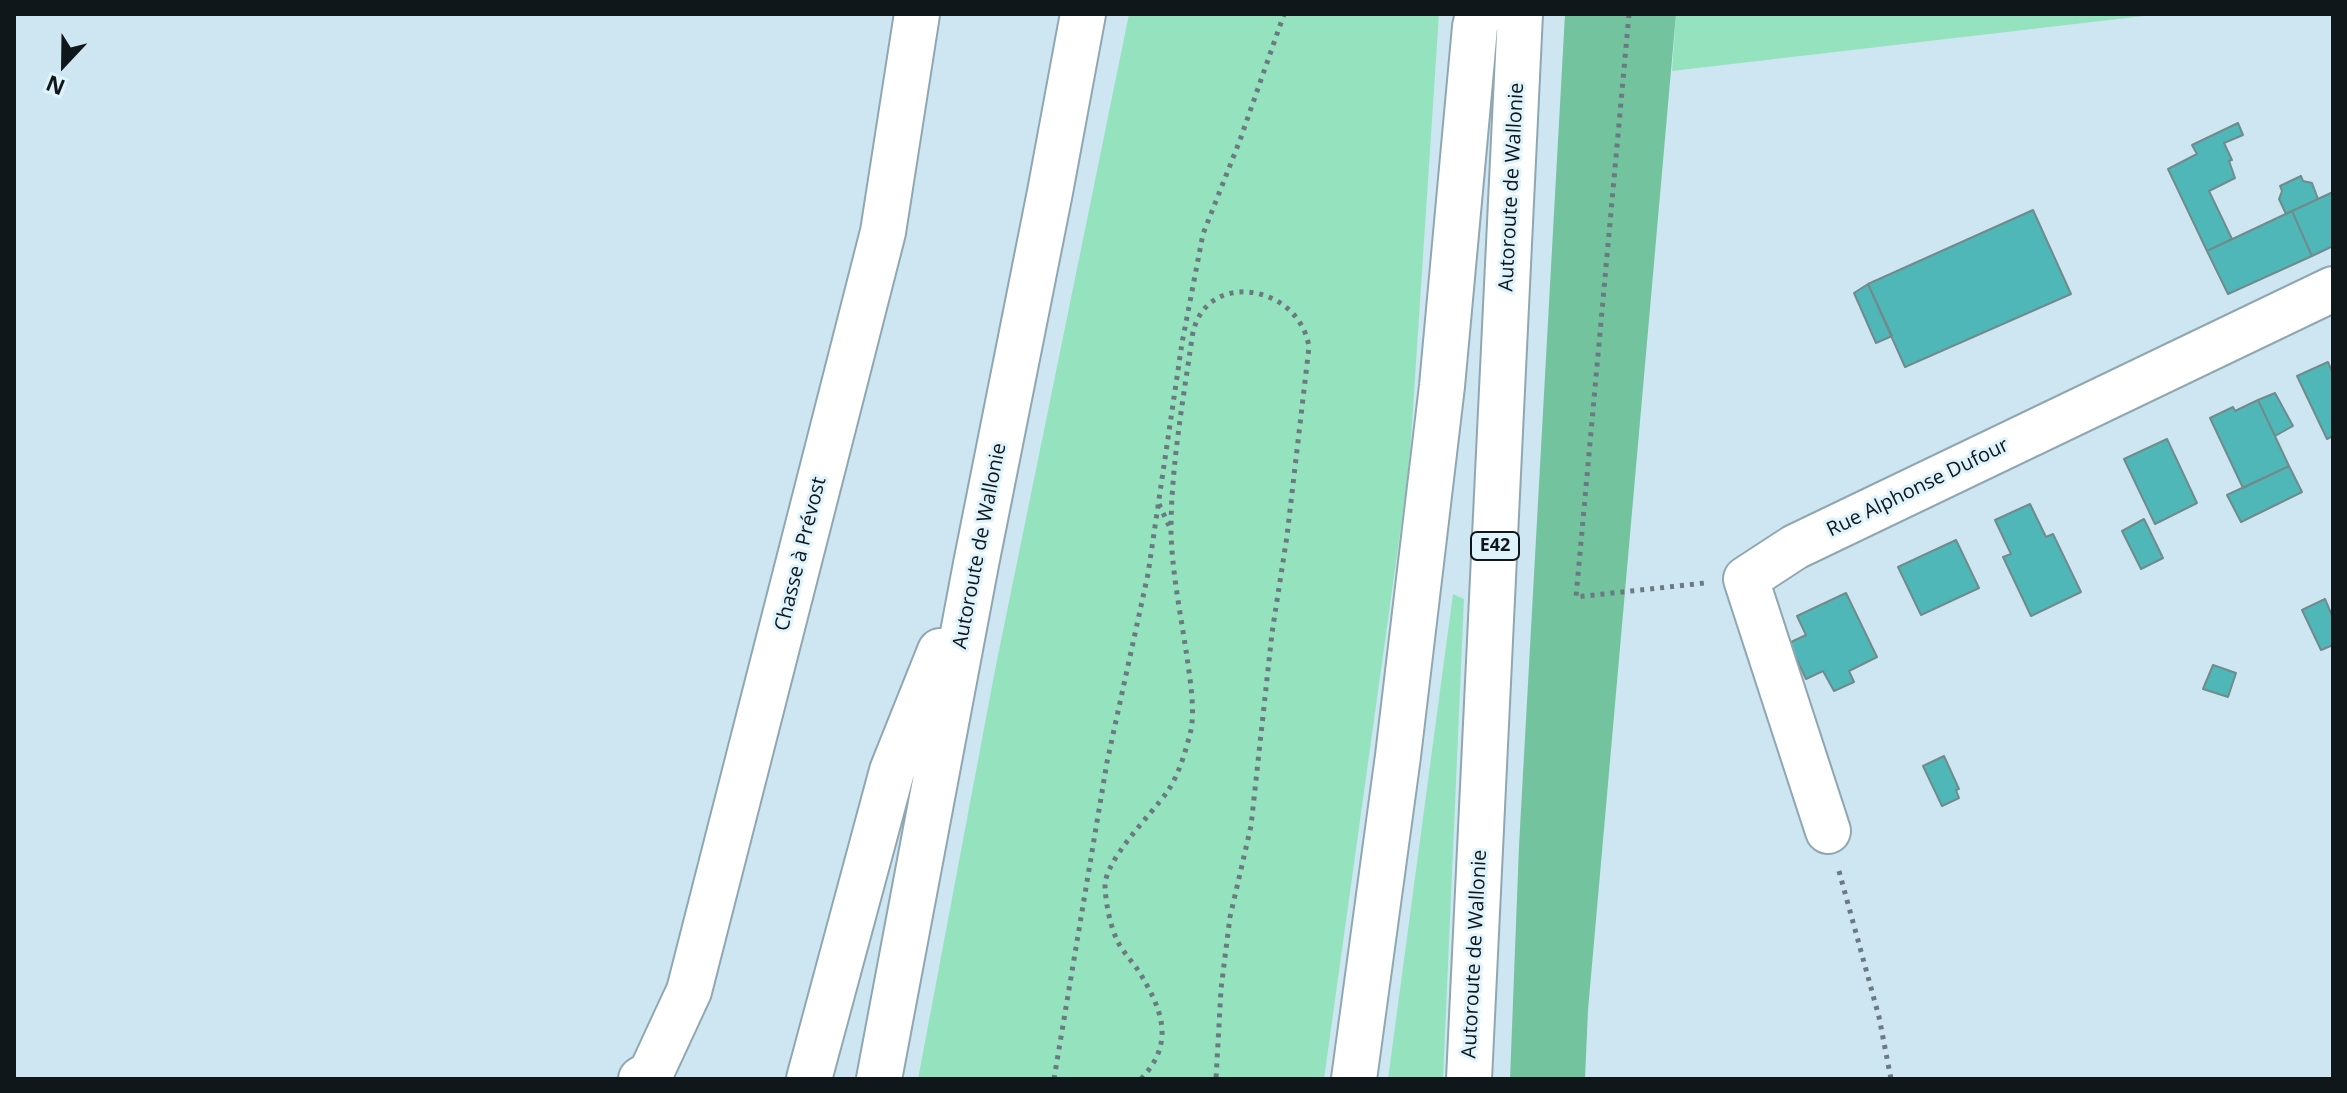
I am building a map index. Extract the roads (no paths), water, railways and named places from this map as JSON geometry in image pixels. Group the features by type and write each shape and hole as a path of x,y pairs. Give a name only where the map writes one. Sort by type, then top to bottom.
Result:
{"main road":[{"name":"Chasse à Prévost","path":"641,1079 651,1073 689,991 883,232 917,14"},
{"name":"Autoroute de Wallonie","path":"879,1079 1083,14"},
{"path":"1354,1079 1398,756 1442,386 1478,14"},
{"name":"Autoroute de Wallonie","path":"1469,1079 1520,14"},
{"name":"Rue Alphonse Dufour","path":"1828,831 1746,579 1795,547 2333,289"},
{"path":"809,1079 892,771 976,564"}]}
